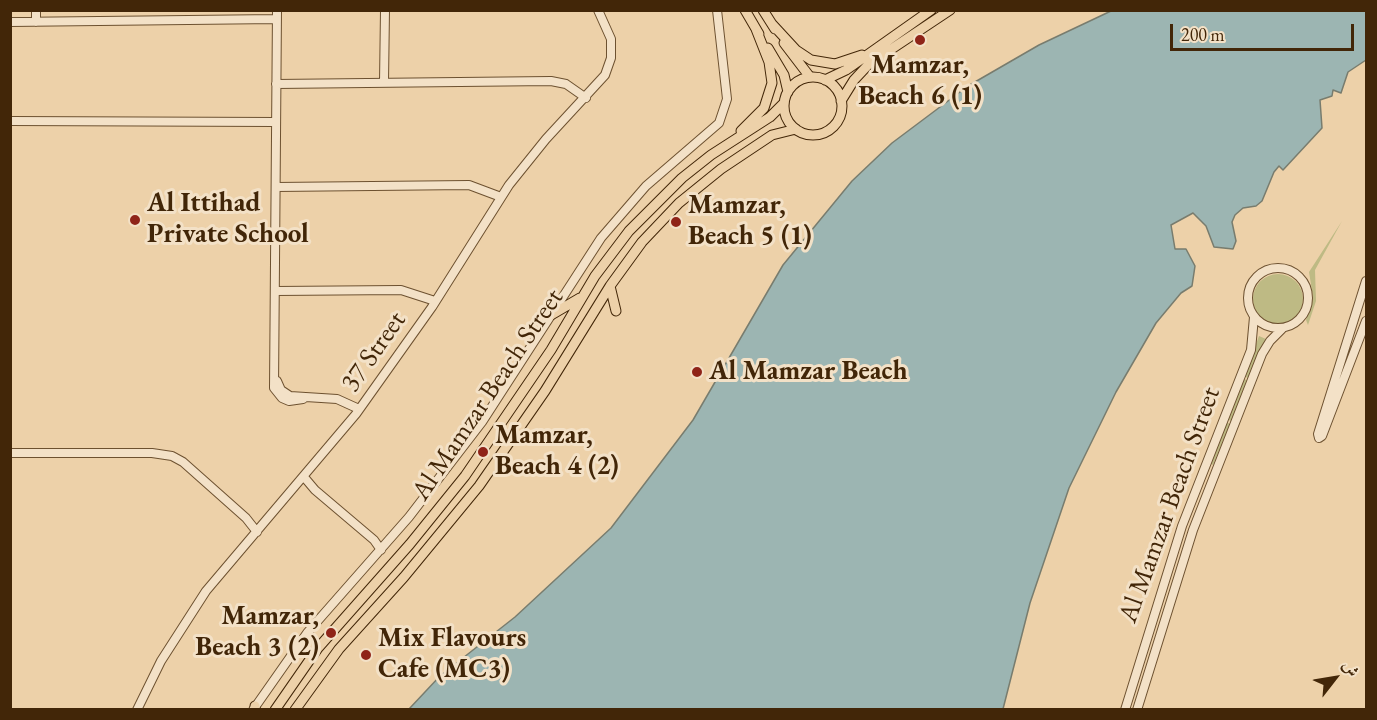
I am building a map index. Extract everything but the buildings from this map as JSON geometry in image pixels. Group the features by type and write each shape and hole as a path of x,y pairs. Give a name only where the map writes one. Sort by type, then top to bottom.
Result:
{"main road":[{"path":"745,10 784,75 788,92"},
{"path":"825,80 846,70 931,10"},
{"path":"842,101 836,88 825,80 810,77 797,82 788,92 784,103 786,116 796,129 816,135 828,130 840,115 842,101 854,80 869,64 950,10"},
{"path":"768,16 801,54 817,62 839,63 870,52"},
{"path":"768,16 793,58 810,77"},
{"path":"727,145 760,112 770,94 771,73 756,29"},
{"name":"Al Mamzar Beach Street","path":"275,710 318,648 411,544 465,476 551,350 582,296 641,217 682,178 770,117 784,103"},
{"name":"Al Mamzar Beach Street","path":"295,710 339,649 404,577 479,486 544,391 610,286 642,242 693,191 758,143 779,132 796,129"},
{"path":"610,286 616,311"},
{"path":"551,315 582,296"}],"street":[{"path":"36,10 36,22"},
{"path":"164,10 164,20"},
{"path":"384,82 385,10"},
{"name":"37 Street","path":"137,709 161,661 190,614 357,411 434,304 499,199 532,155 605,75 611,58 609,30 598,10"},
{"path":"254,708 307,633 383,548 482,422 581,265 621,213 653,180 707,135 722,118 727,94 717,10"},
{"path":"10,22 164,20 277,15 274,388 277,394 289,401 331,398 357,411"},
{"path":"276,84 551,81 562,82 573,89 583,100"},
{"path":"10,121 276,122"},
{"path":"276,187 469,185 499,199"},
{"path":"1273,268 1288,269 1303,282 1308,296 1308,306 1298,321 1282,329 1266,326 1254,317 1248,300 1251,283 1264,271 1273,268"},
{"path":"1366,282 1318,434 1319,438 1322,436 1359,345 1366,321"},
{"path":"275,291 401,290 423,296 434,304"},
{"name":"Al Mamzar Beach Street","path":"1125,710 1182,526 1251,350 1255,334 1254,317"},
{"name":"Al Mamzar Beach Street","path":"1137,710 1193,530 1262,354 1270,341 1282,329"},
{"path":"1347,342 1353,347 1359,345"},
{"path":"10,453 166,454 183,462 259,529"},
{"path":"302,480 383,548"}],"shaded area":[{"path":"1342,221 1315,270 1316,301 1308,325 1306,320 1313,297 1309,272"},
{"path":"1273,274 1283,274 1296,281 1303,294 1303,304 1296,317 1283,324 1273,324 1264,320 1257,313 1253,304 1253,294 1257,285 1264,278"},
{"path":"1259,336 1266,339 1248,378 1244,376"},
{"path":"1243,379 1247,380 1231,421 1227,419"},
{"path":"1226,422 1230,424 1213,465 1210,463"}],"water":[{"path":"1111,11 1366,11 1366,60 1348,72 1341,93 1333,90 1332,96 1320,100 1322,128 1283,170 1279,166 1274,172 1262,201 1256,206 1243,208 1235,215 1232,222 1236,241 1233,249 1214,247 1206,226 1193,213 1171,225 1175,249 1186,249 1195,266 1192,286 1181,293 1156,323 1116,392 1069,488 1030,603 1003,709 409,709 440,676 515,617 611,528 693,420 783,265 852,181 892,143 968,86 1039,45"}],"place":[{"name":"Mamzar, Beach 6 (1)","path":"920,40"},
{"name":"Al Ittihad Private School","path":"135,220"},
{"name":"Mamzar, Beach 5 (1)","path":"676,222"},
{"name":"Al Mamzar Beach","path":"697,372"},
{"name":"Mamzar, Beach 4 (2)","path":"483,452"},
{"name":"Mamzar, Beach 3 (2)","path":"331,633"},
{"name":"Mix Flavours Cafe (MC3)","path":"366,655"}]}
